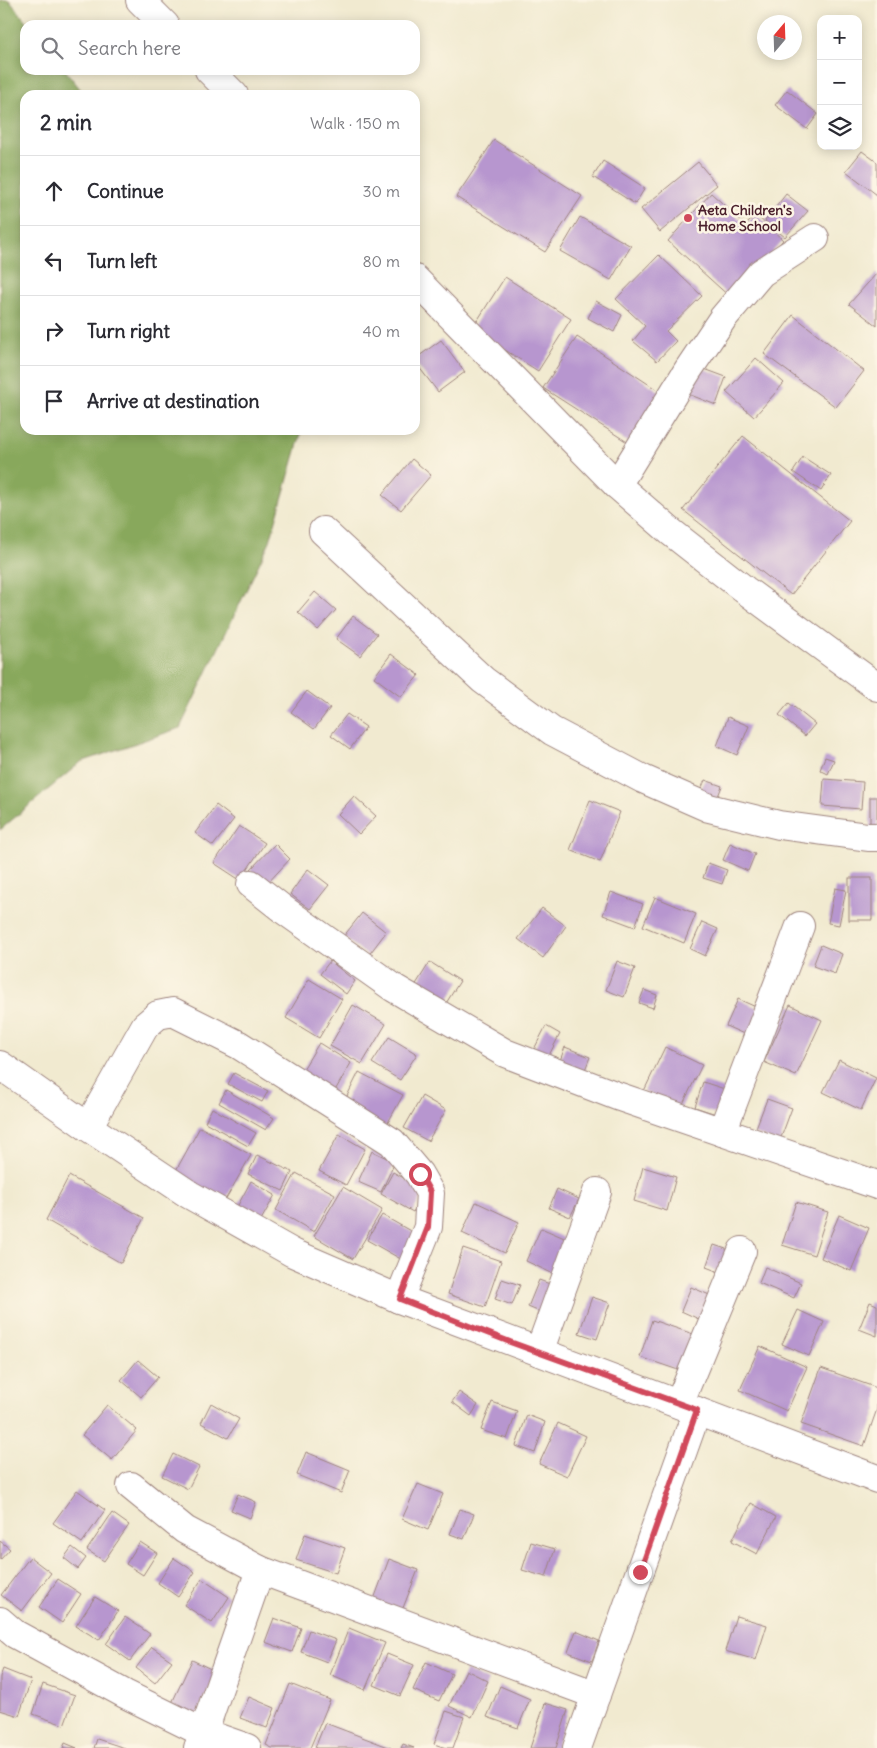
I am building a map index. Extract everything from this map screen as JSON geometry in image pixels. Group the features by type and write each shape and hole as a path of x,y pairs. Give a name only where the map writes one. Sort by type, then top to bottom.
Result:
{"street":[{"path":"140,0 160,20"},
{"path":"214,75 229,90"},
{"path":"618,485 683,378 723,318 760,273 815,238"},
{"path":"420,284 618,485 671,532 745,590 877,687"},
{"path":"323,531 483,680 552,731 643,779 709,808 779,825 877,837"},
{"path":"251,884 284,910 394,988 505,1052 617,1096 877,1185"},
{"path":"722,1132 800,926"},
{"path":"88,1127 145,1026 158,1015 173,1012 239,1045 392,1142 420,1174 430,1192 428,1227 400,1299"},
{"path":"0,1065 190,1195 293,1253 400,1299 877,1479"},
{"path":"539,1352 597,1192"},
{"path":"577,1748 596,1695 688,1407 742,1251"},
{"path":"131,1486 185,1530 260,1570 596,1695"},
{"path":"201,1741 260,1570"},
{"path":"5,1632 124,1694 201,1741 247,1748"}],"green space":[{"path":"0,0 9,0 25,20 20,20 20,75 69,75 81,90 20,90 20,435 301,435 270,541 180,728 81,762 0,830"}],"building":[{"path":"787,90 817,113 817,115 807,129 775,105"},
{"path":"494,140 582,196 545,252 456,197"},
{"path":"862,151 877,162 877,195 846,171"},
{"path":"603,161 645,188 635,204 593,177"},
{"path":"698,162 717,185 660,232 641,209"},
{"path":"711,193 746,225 756,215 783,240 731,298 668,241"},
{"path":"786,194 808,211 785,237 765,221"},
{"path":"580,217 631,246 611,280 560,251"},
{"path":"659,255 702,296 666,331 676,341 657,361 633,341 645,326 616,299"},
{"path":"877,273 877,326 849,304"},
{"path":"505,277 571,319 538,371 472,329"},
{"path":"596,301 622,315 614,332 588,318"},
{"path":"793,315 864,371 836,407 764,354"},
{"path":"577,337 668,397 635,447 543,388"},
{"path":"441,340 465,372 438,392 420,369 420,355"},
{"path":"756,358 784,383 754,417 726,392"},
{"path":"699,367 726,377 716,405 688,394"},
{"path":"743,436 850,521 791,595 683,510"},
{"path":"803,457 831,475 821,491 793,472"},
{"path":"412,459 431,475 401,510 382,495"},
{"path":"315,592 336,610 318,630 298,612"},
{"path":"353,616 377,634 360,656 336,639"},
{"path":"391,654 419,675 401,697 374,677"},
{"path":"307,691 330,708 314,729 291,712"},
{"path":"789,703 815,724 805,736 779,715"},
{"path":"347,714 366,727 350,749 331,735"},
{"path":"728,717 749,726 737,755 717,746"},
{"path":"825,757 834,760 828,774 820,770"},
{"path":"824,779 863,782 861,809 822,806"},
{"path":"705,780 722,786 715,804 698,797"},
{"path":"354,796 376,816 359,834 338,814"},
{"path":"870,797 877,797 877,834 870,834"},
{"path":"590,800 620,812 600,862 570,850"},
{"path":"216,805 234,819 213,846 195,833"},
{"path":"239,826 265,843 240,880 214,863"},
{"path":"730,843 755,854 748,871 723,860"},
{"path":"275,844 290,859 266,885 250,870"},
{"path":"708,863 727,870 722,884 703,878"},
{"path":"308,869 329,885 310,909 290,894"},
{"path":"849,878 872,878 872,920 849,920"},
{"path":"835,888 846,890 839,925 828,923"},
{"path":"611,892 643,904 635,927 603,915"},
{"path":"655,897 696,914 684,943 643,926"},
{"path":"542,908 566,926 543,958 518,939"},
{"path":"362,913 386,932 368,956 343,937"},
{"path":"702,922 718,929 705,956 690,949"},
{"path":"821,945 842,954 835,974 813,966"},
{"path":"330,961 355,981 346,994 320,974"},
{"path":"617,961 635,968 624,997 606,990"},
{"path":"430,962 460,981 443,1008 413,989"},
{"path":"309,979 342,999 319,1038 286,1018"},
{"path":"644,990 657,995 653,1008 639,1003"},
{"path":"738,999 767,1012 755,1039 726,1026"},
{"path":"353,1005 386,1024 362,1064 330,1046"},
{"path":"790,1005 822,1020 796,1076 764,1062"},
{"path":"546,1026 560,1034 545,1063 531,1055"},
{"path":"389,1037 417,1054 400,1080 372,1063"},
{"path":"319,1043 351,1063 333,1094 300,1074"},
{"path":"565,1047 590,1057 583,1075 558,1066"},
{"path":"665,1047 702,1065 681,1108 644,1091"},
{"path":"839,1060 876,1078 861,1110 823,1092"},
{"path":"359,1072 403,1095 385,1128 342,1106"},
{"path":"234,1073 268,1091 262,1102 228,1084"},
{"path":"703,1082 734,1092 725,1117 695,1107"},
{"path":"226,1090 274,1118 266,1130 219,1103"},
{"path":"422,1096 446,1110 428,1141 404,1128"},
{"path":"767,1099 792,1108 779,1143 754,1133"},
{"path":"212,1108 256,1133 248,1146 205,1122"},
{"path":"200,1127 251,1155 224,1202 174,1174"},
{"path":"339,1134 365,1149 346,1185 319,1171"},
{"path":"372,1151 395,1162 381,1192 358,1182"},
{"path":"257,1155 292,1172 283,1191 248,1174"},
{"path":"643,1167 676,1177 667,1211 634,1201"},
{"path":"393,1172 425,1190 413,1212 381,1194"},
{"path":"296,1173 335,1194 314,1232 276,1210"},
{"path":"69,1176 144,1218 121,1263 46,1220"},
{"path":"251,1181 275,1195 261,1220 237,1207"},
{"path":"343,1187 382,1210 353,1259 314,1236"},
{"path":"557,1189 579,1199 570,1217 549,1208"},
{"path":"476,1202 519,1222 505,1253 462,1233"},
{"path":"796,1202 828,1212 814,1255 782,1245"},
{"path":"382,1215 421,1237 406,1262 367,1240"},
{"path":"839,1215 869,1228 851,1271 821,1258"},
{"path":"541,1228 576,1243 560,1277 526,1261"},
{"path":"714,1245 735,1252 727,1275 706,1267"},
{"path":"463,1248 501,1261 485,1307 448,1294"},
{"path":"765,1267 801,1283 794,1298 759,1283"},
{"path":"502,1279 520,1285 512,1305 495,1299"},
{"path":"539,1280 558,1287 547,1315 528,1307"},
{"path":"691,1287 721,1300 710,1324 681,1311"},
{"path":"592,1297 610,1303 597,1339 579,1333"},
{"path":"870,1302 877,1305 877,1336 859,1329"},
{"path":"798,1310 824,1322 809,1356 782,1344"},
{"path":"652,1320 699,1336 687,1373 640,1357"},
{"path":"760,1346 807,1367 787,1411 740,1390"},
{"path":"138,1360 158,1377 141,1397 121,1380"},
{"path":"821,1368 877,1388 877,1409 864,1446 801,1424"},
{"path":"459,1392 478,1405 471,1416 452,1402"},
{"path":"492,1402 517,1411 507,1439 481,1430"},
{"path":"211,1403 239,1419 228,1438 201,1423"},
{"path":"107,1405 137,1430 112,1460 82,1435"},
{"path":"527,1415 545,1422 535,1453 516,1446"},
{"path":"558,1423 586,1436 567,1476 539,1464"},
{"path":"306,1452 350,1470 341,1493 297,1475"},
{"path":"173,1454 199,1467 188,1489 162,1476"},
{"path":"418,1484 443,1494 428,1530 402,1519"},
{"path":"77,1490 105,1510 82,1543 53,1523"},
{"path":"238,1494 256,1502 250,1518 231,1510"},
{"path":"751,1503 776,1517 757,1554 732,1541"},
{"path":"460,1509 474,1514 464,1539 450,1534"},
{"path":"112,1513 129,1525 104,1561 87,1550"},
{"path":"305,1534 345,1548 336,1573 296,1560"},
{"path":"0,1541 10,1549 0,1560"},
{"path":"140,1542 157,1553 143,1575 126,1564"},
{"path":"531,1542 555,1549 546,1577 522,1570"},
{"path":"72,1547 86,1558 78,1569 64,1558"},
{"path":"30,1557 51,1573 22,1611 1,1595"},
{"path":"174,1558 195,1572 178,1597 158,1583"},
{"path":"389,1559 418,1570 401,1613 373,1602"},
{"path":"58,1579 81,1594 62,1623 39,1607"},
{"path":"202,1579 229,1597 212,1623 184,1605"},
{"path":"95,1597 118,1611 99,1640 76,1626"},
{"path":"736,1616 767,1625 756,1660 725,1651"},
{"path":"125,1617 150,1634 130,1661 106,1644"},
{"path":"274,1618 301,1628 292,1652 265,1642"},
{"path":"349,1628 385,1643 365,1690 330,1675"},
{"path":"309,1630 336,1640 327,1662 301,1652"},
{"path":"576,1631 599,1641 592,1661 568,1652"},
{"path":"152,1647 172,1661 155,1683 136,1668"},
{"path":"387,1654 414,1665 400,1696 374,1685"},
{"path":"192,1660 217,1672 196,1717 171,1705"},
{"path":"426,1662 452,1674 439,1701 413,1690"},
{"path":"3,1669 31,1680 19,1716 0,1710 0,1677"},
{"path":"466,1670 488,1681 472,1717 449,1706"},
{"path":"43,1684 75,1695 64,1725 33,1714"},
{"path":"290,1684 330,1700 310,1748 272,1748 266,1745"},
{"path":"500,1686 530,1699 518,1728 487,1717"},
{"path":"249,1697 275,1708 267,1728 240,1718"},
{"path":"545,1703 568,1710 556,1748 530,1748"},
{"path":"446,1711 464,1717 453,1748 434,1744"},
{"path":"325,1723 391,1748 315,1748"},
{"path":"97,1739 125,1748 94,1748"},
{"path":"65,1743 77,1748 63,1748"},
{"path":"403,1744 414,1748 401,1748"}],"place":[{"name":"Aeta Children's Home School","path":"688,218"}],"route":[{"path":"420,1174 430,1192 428,1227 400,1299 510,1342 697,1410 640,1572"}]}
